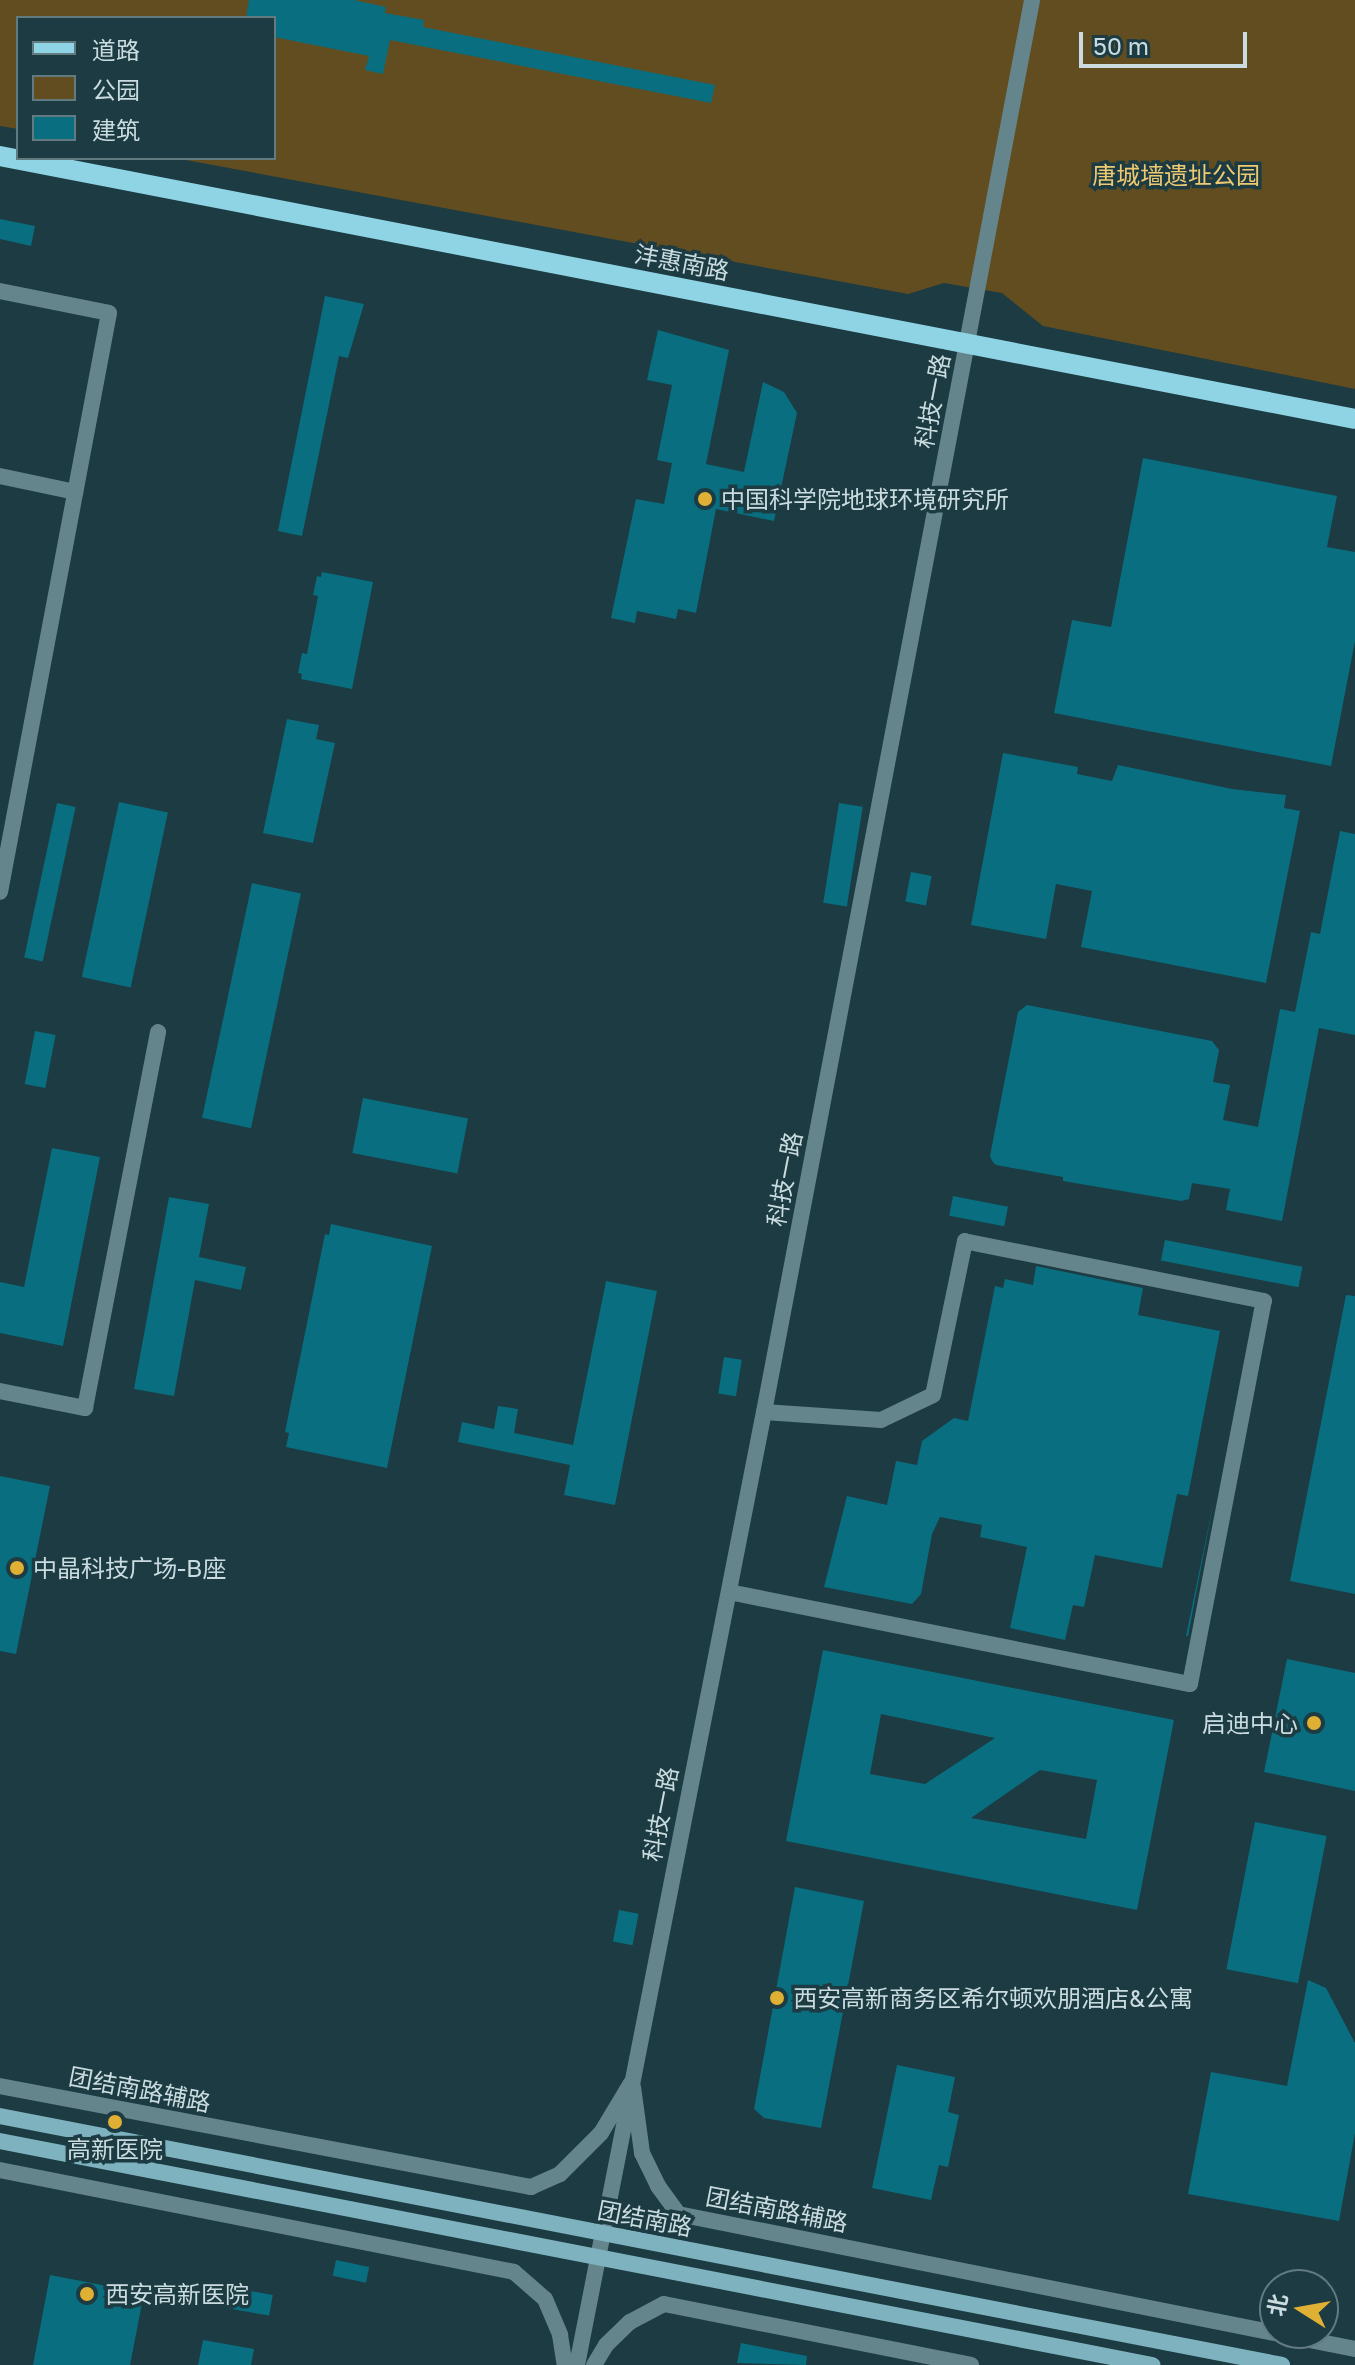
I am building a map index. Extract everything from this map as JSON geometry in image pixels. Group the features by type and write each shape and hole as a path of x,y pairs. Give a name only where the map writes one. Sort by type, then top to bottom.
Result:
{"main road":[{"name":"沣惠南路","path":"21,160 1355,419"},
{"name":"团结南路","path":"0,2116 1282,2365"},
{"name":"团结南路","path":"0,2141 1152,2365"}],"street":[{"name":"科技一路","path":"577,2365 764,1412 1032,0"},
{"path":"0,291 109,313 6,826 0,892"},
{"path":"0,477 75,492"},
{"path":"0,1391 85,1408 158,1032"},
{"path":"729,1592 1190,1684 1264,1301 965,1241 933,1395 881,1420 764,1412"},
{"name":"团结南路辅路","path":"0,2086 531,2187 560,2174 601,2133 632,2081"},
{"name":"团结南路辅路","path":"632,2081 642,2153 658,2186 678,2214 1355,2349"},
{"path":"0,2170 514,2272 545,2299 560,2335 565,2365"},
{"path":"594,2365 606,2345 630,2322 664,2304 971,2365"}],"green space":[{"name":"唐城墙遗址公园","path":"0,0 1355,0 1355,389 1043,326 1002,293 944,283 908,294 186,160 276,160 276,16 16,16 16,129 0,126"}],"building":[{"path":"249,0 354,0 386,7 385,13 424,20 423,27 715,85 711,103 390,40 383,74 365,70 369,56 276,37 276,16 246,16"},
{"path":"0,219 35,226 31,246 0,239"},
{"path":"325,296 364,304 348,358 339,356 302,536 278,531"},
{"path":"658,330 729,350 706,464 744,472 763,382 784,392 797,413 774,521 716,509 696,613 678,609 676,619 637,611 635,623 611,618 636,499 664,504 672,463 657,460 672,385 647,380"},
{"path":"1143,458 1337,496 1327,547 1355,552 1355,641 1331,766 1054,713 1072,620 1111,627"},
{"path":"322,572 373,582 352,689 301,679 302,674 298,673 302,653 307,654 318,596 313,595 317,576 321,577"},
{"path":"287,719 319,725 316,739 335,743 313,843 263,833"},
{"path":"1003,753 1078,767 1077,774 1112,781 1118,765 1232,789 1286,795 1284,808 1300,811 1266,983 1081,947 1092,891 1056,884 1046,939 971,925"},
{"path":"119,802 168,812 131,987 82,977"},
{"path":"57,803 76,807 43,961 24,958"},
{"path":"839,803 863,807 847,907 823,903"},
{"path":"1340,831 1355,834 1355,1035 1319,1028 1282,1221 1226,1210 1230,1189 1192,1183 1189,1199 1181,1201 1063,1181 1063,1177 996,1165 992,1161 990,1156 1018,1012 1027,1005 1212,1041 1219,1050 1213,1082 1230,1085 1223,1120 1258,1127 1280,1009 1295,1012 1311,932 1320,934"},
{"path":"911,872 932,876 926,905 905,901"},
{"path":"252,883 301,893 251,1128 202,1118"},
{"path":"35,1031 56,1035 45,1088 25,1084"},
{"path":"363,1098 468,1118 457,1173 352,1153"},
{"path":"52,1148 100,1157 63,1346 0,1333 0,1282 24,1287"},
{"path":"953,1196 1008,1207 1004,1226 949,1216"},
{"path":"169,1197 209,1204 199,1257 246,1267 241,1290 195,1280 174,1396 134,1389"},
{"path":"331,1224 432,1246 387,1468 286,1447 289,1433 285,1432 325,1234 329,1235"},
{"path":"1165,1240 1302,1267 1298,1287 1161,1261"},
{"path":"1036,1266 1143,1288 1138,1315 1220,1331 1188,1496 1177,1494 1162,1568 1095,1555 1084,1607 1073,1605 1065,1640 1010,1628 1027,1547 980,1537 982,1525 940,1517 932,1534 921,1594 912,1604 824,1587 847,1496 887,1505 896,1461 917,1465 922,1441 954,1418 968,1421 995,1286 1003,1288 1005,1279 1033,1285"},
{"path":"606,1281 657,1291 615,1505 564,1495 570,1465 458,1442 462,1422 494,1429 498,1406 518,1409 514,1433 573,1445"},
{"path":"1346,1295 1355,1296 1355,1594 1290,1581"},
{"path":"724,1357 742,1360 736,1396 718,1394"},
{"name":"中晶科技广场-B座","path":"0,1476 50,1486 16,1654 0,1651"},
{"path":"1215,1495 1188,1636 1186,1636"},
{"path":"823,1650 1174,1720 1137,1910 786,1841","holes":["881,1714 995,1738 925,1784 870,1774","1040,1770 1097,1780 1086,1839 971,1818"]},
{"name":"启迪中心","path":"1287,1659 1355,1673 1355,1791 1264,1772"},
{"path":"1255,1822 1327,1836 1298,1983 1226,1969"},
{"path":"795,1887 864,1901 821,2128 764,2118 754,2109"},
{"path":"619,1910 639,1914 633,1945 613,1941"},
{"path":"1308,1980 1326,1988 1355,2043 1355,2133 1339,2221 1188,2194 1211,2072 1287,2086"},
{"path":"897,2065 955,2077 948,2112 959,2115 948,2167 939,2165 931,2200 872,2188"},
{"path":"336,2260 369,2267 366,2283 333,2276"},
{"path":"50,2275 144,2293 130,2365 33,2365"},
{"path":"194,2281 273,2295 269,2316 190,2302"},
{"path":"203,2340 254,2349 251,2365 198,2365"},
{"path":"741,2343 807,2356 806,2365 737,2363"}],"place":[{"name":"中国科学院地球环境研究所","path":"705,499"},
{"name":"中晶科技广场-B座","path":"17,1568"},
{"name":"启迪中心","path":"1314,1723"},
{"name":"西安高新商务区希尔顿欢朋酒店&公寓","path":"777,1998"},
{"name":"高新医院","path":"115,2122"},
{"name":"西安高新医院","path":"87,2294"}]}
